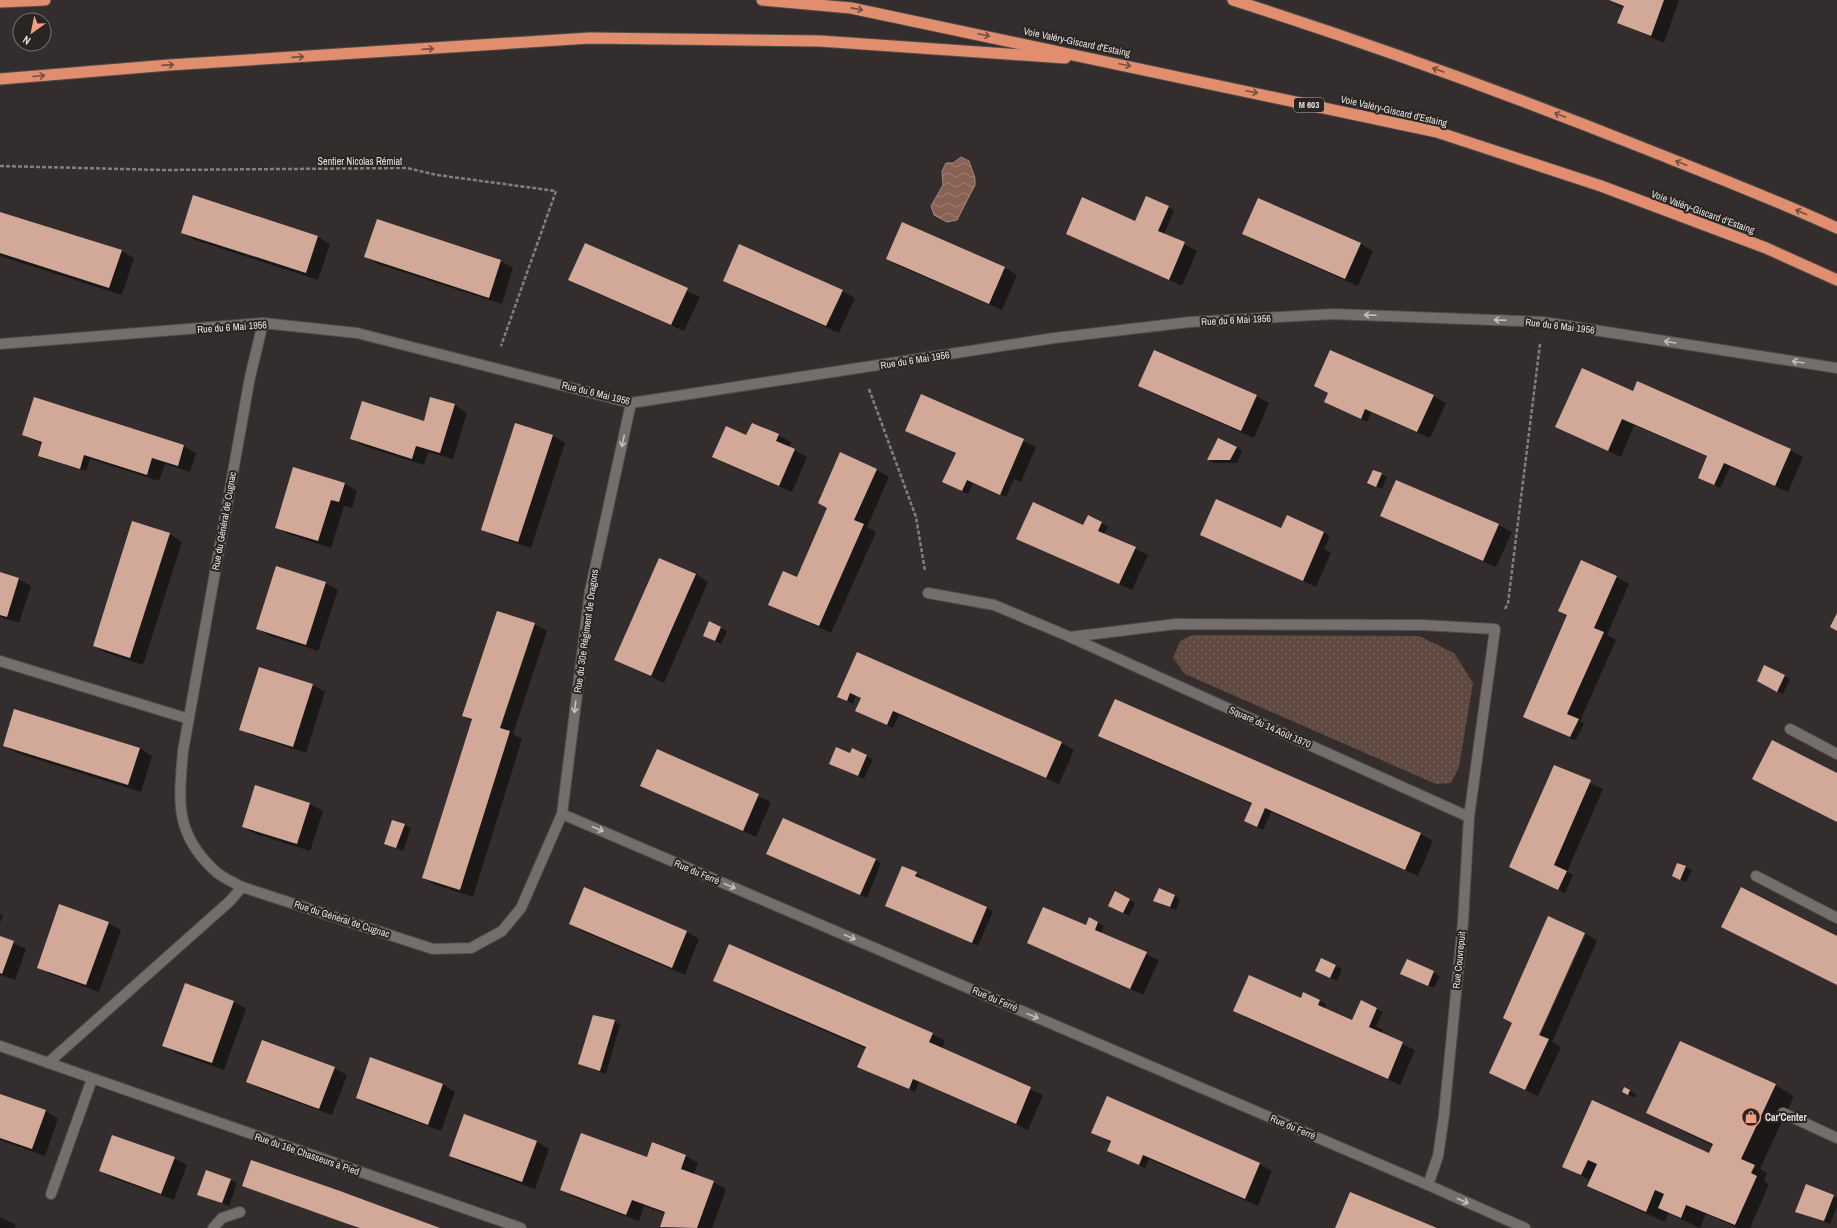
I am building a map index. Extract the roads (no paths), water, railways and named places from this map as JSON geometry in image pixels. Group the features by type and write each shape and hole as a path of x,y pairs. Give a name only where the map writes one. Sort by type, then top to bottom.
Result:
{"highway":[{"path":"0,2 45,0"},
{"name":"Voie Valéry-Giscard d'Estaing","path":"762,0 851,8 1108,61 1438,132 1601,186 1766,248 1837,280"},
{"path":"1233,0 1303,22 1540,106 1786,205 1837,228"},
{"path":"1252,0 1303,22"},
{"path":"0,79 169,65 590,38 820,41 1108,61"}],"street":[{"name":"Rue du 6 Mai 1956","path":"0,344 263,323 357,333 493,366 631,403 1054,338 1190,322 1333,314 1543,322 1837,368"},
{"name":"Rue du Général de Cugnac","path":"263,323 250,377 183,751 179,799 187,837 213,870 242,887 434,949 471,948 502,931 521,908 562,814"},
{"name":"Rue du 30e Régiment de Dragons","path":"562,814 590,591 631,403"},
{"name":"Square du 14 Août 1870","path":"928,593 994,605 1070,637 1469,816"},
{"name":"Square du 14 Août 1870","path":"1070,637 1176,624 1422,624 1495,629"},
{"name":"Rue Couvrepuit","path":"1428,1185 1438,1156 1444,1115 1463,922 1469,816 1495,629"},
{"path":"0,661 189,719"},
{"path":"1790,730 1837,754"},
{"name":"Rue du Ferré","path":"562,814 1428,1185"},
{"path":"1756,876 1837,918"},
{"path":"48,1063 230,901 242,887"},
{"name":"Rue du 16e Chasseurs à Pied","path":"0,1046 521,1228"},
{"path":"51,1194 92,1079"},
{"path":"1783,1114 1837,1138"},
{"path":"1428,1185 1525,1228"},
{"path":"213,1228 222,1218 240,1212"}],"water":[{"path":"961,157 969,161 975,178 975,185 957,220 947,222 934,215 931,206 943,185 942,171 946,163 953,163"}],"place":[{"name":"Car'Center","path":"1751,1117"}]}
